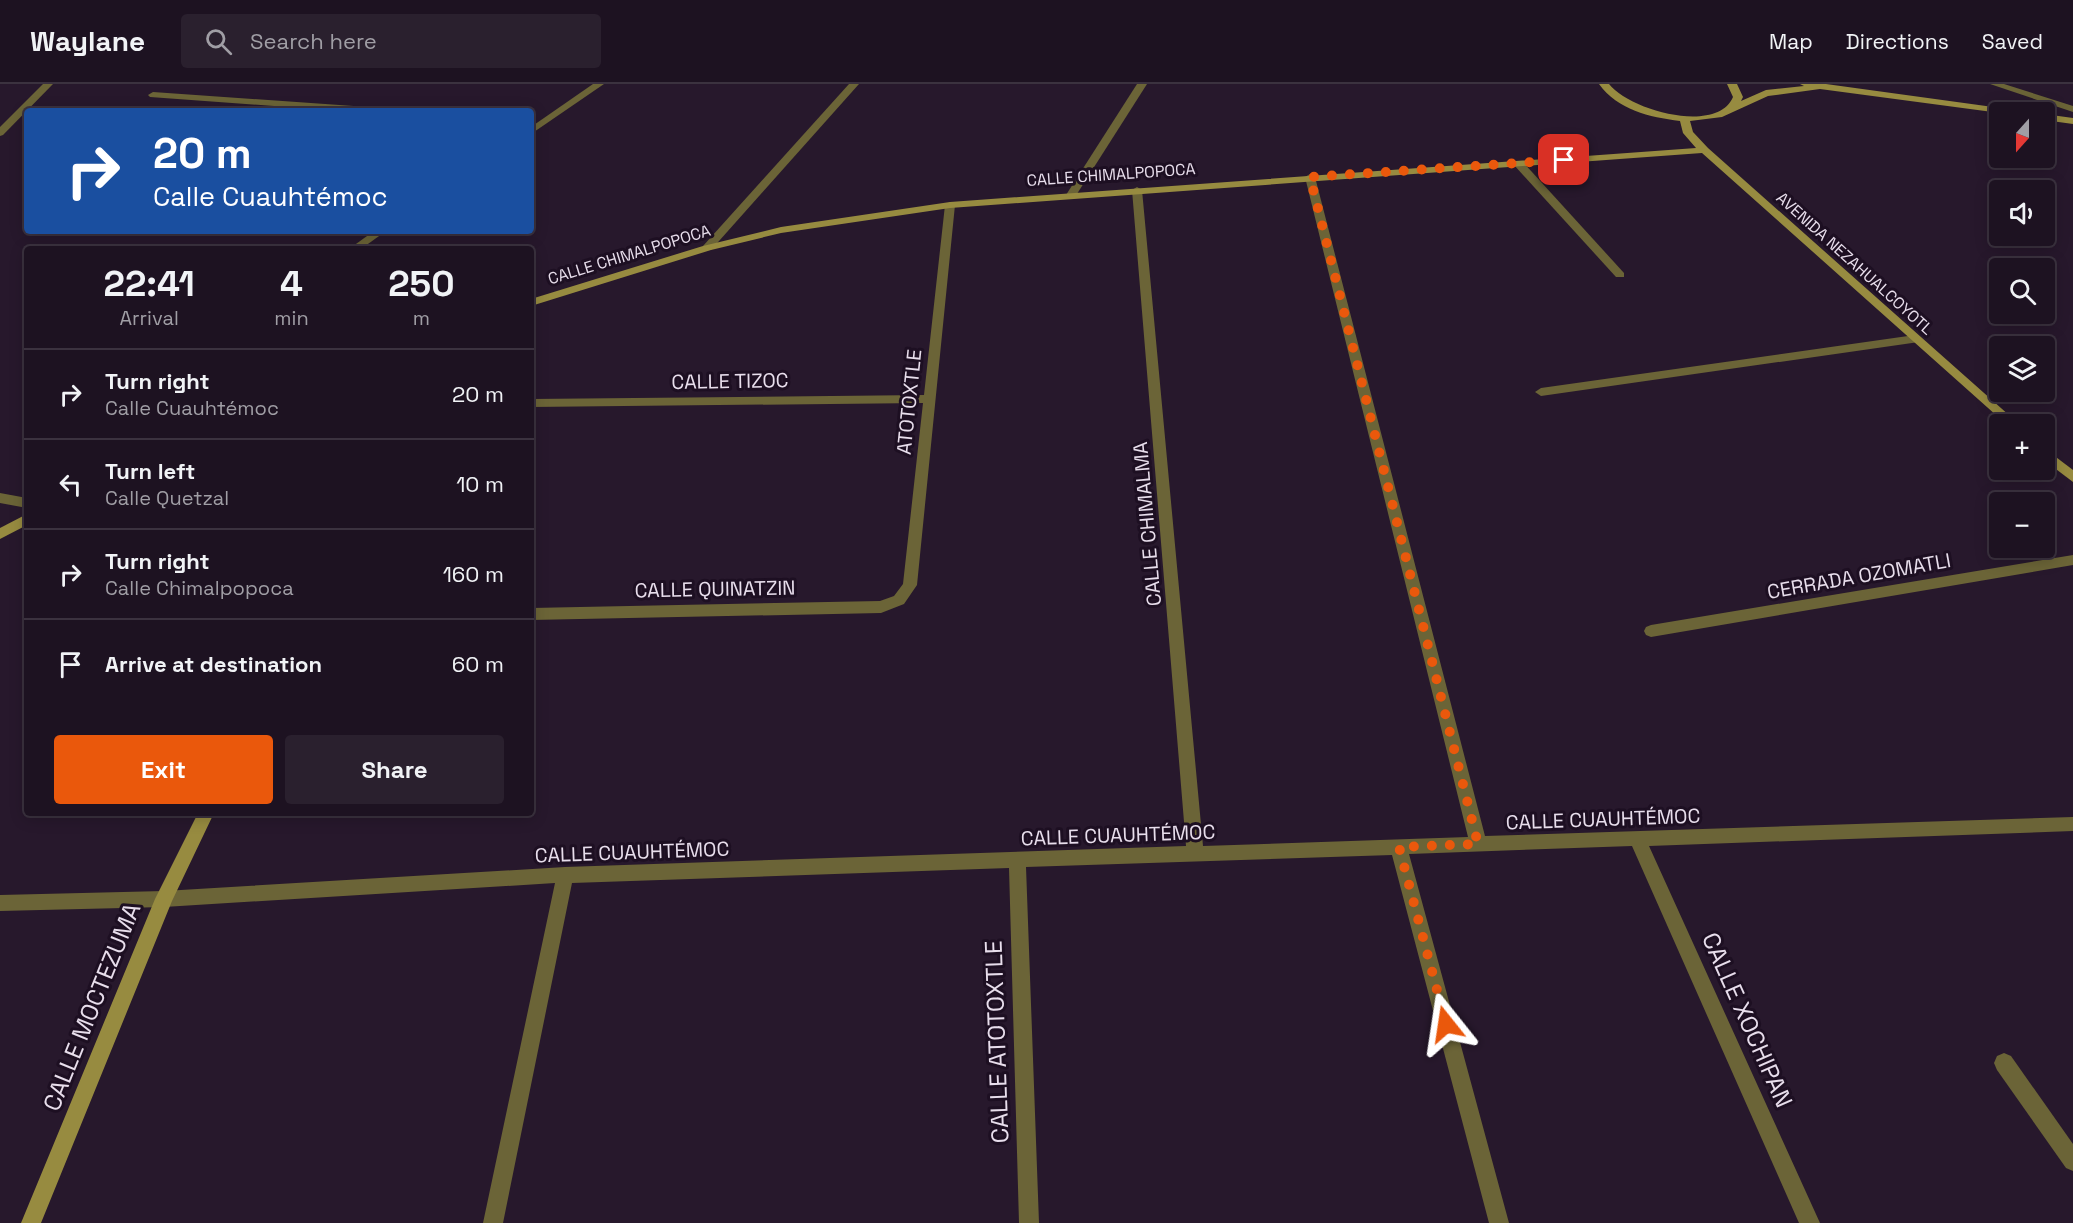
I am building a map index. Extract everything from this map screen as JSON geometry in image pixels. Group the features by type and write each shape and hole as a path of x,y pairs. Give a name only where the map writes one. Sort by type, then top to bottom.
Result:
{"street":[{"path":"0,132 48,84"},
{"path":"534,129 599,84"},
{"path":"707,248 854,84"},
{"path":"1071,195 1142,84"},
{"path":"1604,84 1619,99 1637,108 1660,115 1684,118 1713,116 1766,93 1796,89 1838,88"},
{"path":"1732,84 1738,97 1733,108"},
{"path":"1805,84 1989,109"},
{"path":"1995,84 2073,109"},
{"path":"153,95 339,108"},
{"name":"AVENIDA NEZAHUALCOYOTL","path":"1684,118 1688,133 1704,150 2002,414"},
{"path":"2055,119 2073,121"},
{"path":"534,121 544,122"},
{"name":"CALLE CHIMALPOPOCA","path":"534,302 707,248 781,230 950,205 1704,150"},
{"path":"1518,163 1620,275"},
{"path":"1310,177 1478,844"},
{"name":"CALLE CHIMALMA","path":"1137,190 1195,854"},
{"name":"ATOTOXTLE","path":"899,600 909,585 950,205"},
{"path":"358,246 376,234"},
{"path":"1541,392 1916,339"},
{"name":"CALLE TIZOC","path":"534,403 929,399"},
{"path":"2055,461 2073,477"},
{"path":"0,498 24,503"},
{"path":"0,534 24,521"},
{"name":"CERRADA OZOMATLI","path":"1651,631 2073,560"},
{"name":"CALLE QUINATZIN","path":"534,614 881,607 899,600"},
{"name":"CALLE MOCTEZUMA","path":"31,1223 164,899 205,816"},
{"name":"CALLE CUAUHTÉMOC","path":"0,903 164,899 565,875 2073,824"},
{"name":"CALLE XOCHIPAN","path":"1637,839 1810,1223"},
{"path":"1399,847 1499,1223"},
{"name":"CALLE ATOTOXTLE","path":"1017,860 1029,1223"},
{"path":"493,1223 565,875"},
{"path":"2004,1063 2073,1161"}],"route":[{"path":"1446,1024 1399,847 1478,844 1310,177 1564,160"}]}
